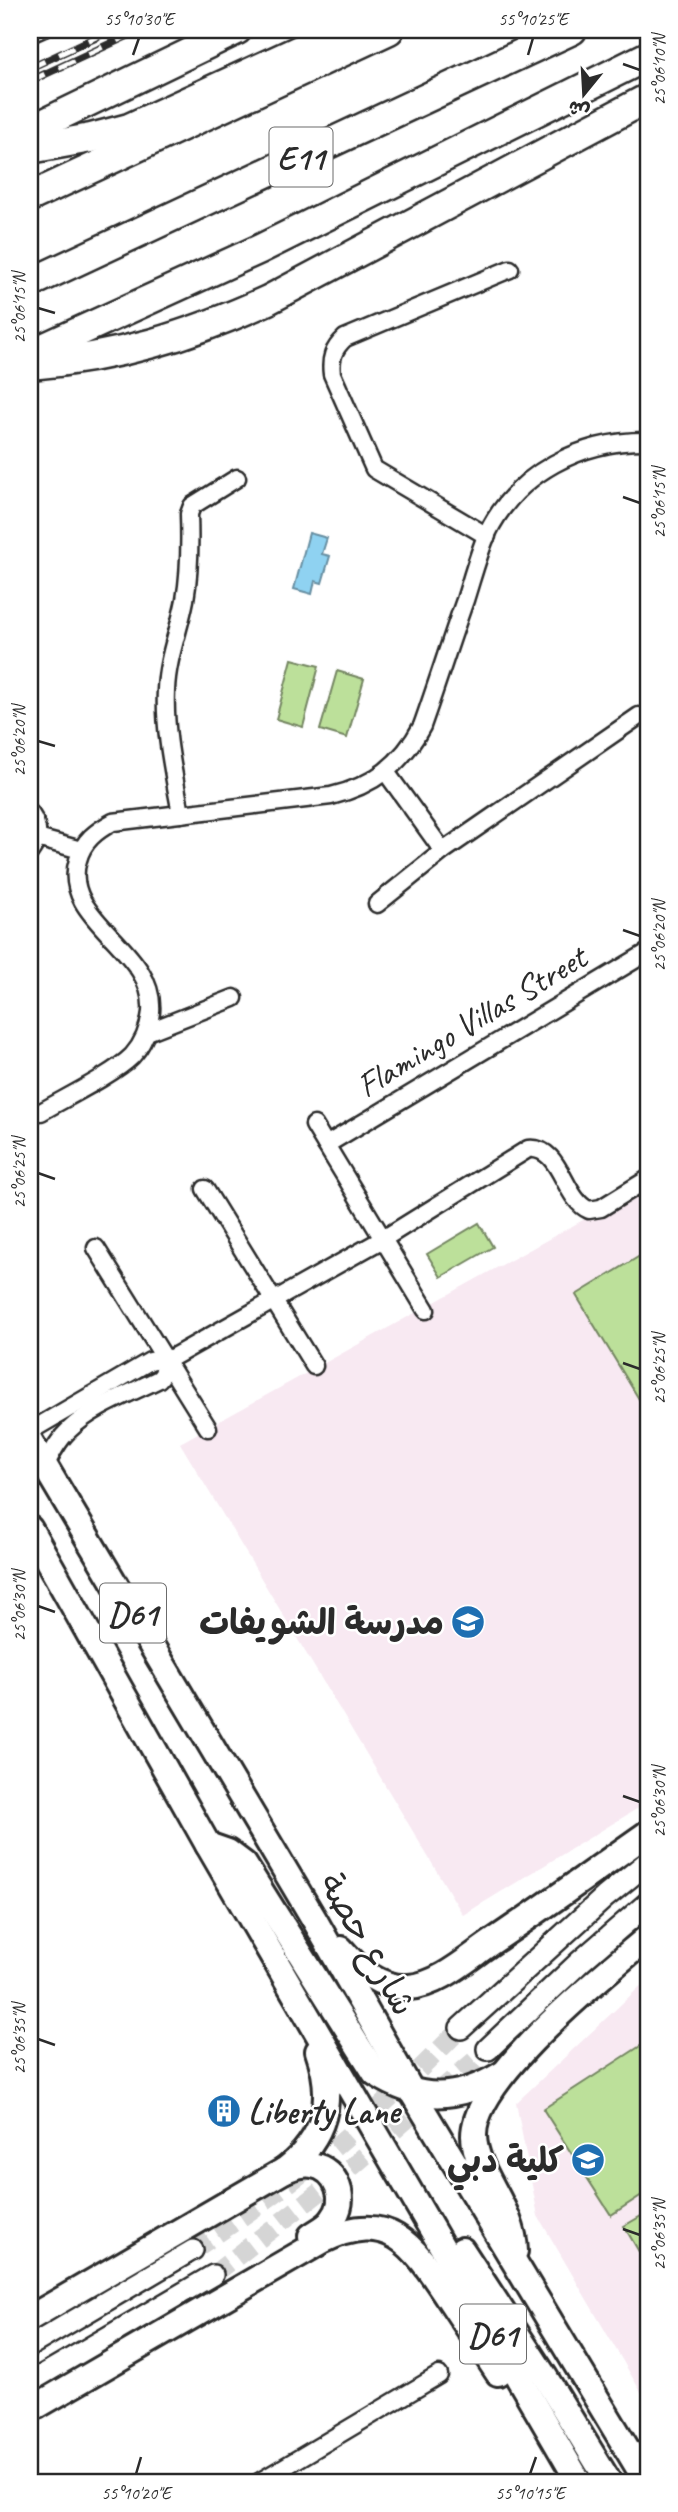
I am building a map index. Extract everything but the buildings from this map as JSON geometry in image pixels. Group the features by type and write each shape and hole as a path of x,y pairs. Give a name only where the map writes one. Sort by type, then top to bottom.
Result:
{"highway":[{"path":"30,130 237,30"},
{"path":"192,52 261,30"},
{"path":"30,149 129,128 343,30"},
{"name":"E11","path":"30,197 389,30"},
{"name":"E11","path":"30,283 572,30"},
{"path":"30,354 248,255 648,56"},
{"path":"30,365 123,352 202,329 268,300 648,98"}],"main road":[{"path":"30,57 91,30"},
{"name":"شارع حصة","path":"30,1441 314,1919 412,2092 647,2482"},
{"name":"D61","path":"30,1529 208,1844 579,2482"},
{"path":"314,1919 366,1975 389,1984 409,1987 430,1982 506,1933 648,1833"},
{"path":"208,1844 228,1852 244,1864 257,1881 375,2073 393,2085 412,2092 435,2095 458,2094 481,2087 502,2074"},
{"path":"461,2028 648,1862"},
{"path":"488,2049 581,1961 648,1903"},
{"path":"515,2262 513,2233 478,2154 474,2136 476,2118 502,2074 551,2023 648,1937"},
{"path":"30,2318 285,2170 301,2157 322,2124 327,2105 323,2066 303,2007"},
{"path":"277,2267 287,2253 331,2222 338,2212 341,2200 334,2178 325,2170 302,2164 285,2170"},
{"path":"408,2186 422,2197 446,2224 545,2376 608,2482"},
{"path":"30,2410 343,2231 366,2227 390,2233 408,2243 423,2260 504,2381 548,2430"}],"street":[{"path":"487,536 374,469 332,374 331,364 337,345 345,338 510,268"},
{"path":"41,1112 122,1065 132,1056 147,1032 151,1005 145,978 129,955 109,937 92,916 79,893 76,871 81,850 89,838 113,822 331,796 351,791 386,772 407,751 422,726 487,536 512,498 547,468 579,451 615,442 648,441"},
{"path":"181,814 167,728 166,689 170,656 188,579 189,514 192,506 237,478"},
{"path":"377,904 443,851 639,716"},
{"path":"386,772 443,851"},
{"path":"30,813 35,821 34,845 81,850"},
{"name":"Flamingo Villas Street","path":"326,1145 648,951"},
{"path":"147,1032 234,998"},
{"path":"314,1125 426,1310"},
{"path":"30,1431 81,1410 150,1361 166,1361 383,1238 528,1149 546,1153 579,1203 589,1210 601,1208 648,1179"},
{"path":"205,1189 314,1366"},
{"path":"96,1248 208,1428"},
{"path":"45,1466 81,1410"},
{"path":"30,2346 193,2250"},
{"path":"30,2382 212,2275"},
{"path":"259,2482 439,2375"}],"shaded area":[{"name":"مدرسة الشويفات","path":"648,1184 648,1802 463,1915 180,1443"},
{"name":"كلية دبي","path":"648,1979 648,2404 538,2216 516,2103"}],"green space":[{"path":"292,659 319,666 303,727 276,719"},
{"path":"337,671 364,679 347,738 320,730"},
{"path":"479,1223 493,1247 441,1277 427,1254"},
{"path":"648,1251 648,1414 576,1295"},
{"path":"648,2041 648,2191 611,2215 543,2109"},
{"path":"648,2212 648,2267 624,2226"}],"water":[{"path":"309,533 327,538 322,554 330,556 322,583 315,581 312,594 294,589"}],"tunnel":[{"path":"193,2250 284,2187 336,2146 461,2028"},
{"path":"213,2275 353,2166 488,2049"}],"railway":[{"path":"30,68 111,30"},
{"path":"30,81 140,30"}],"place":[{"name":"مدرسة الشويفات","path":"468,1622"},
{"name":"Liberty Lane","path":"224,2111"},
{"name":"كلية دبي","path":"588,2160"}]}
